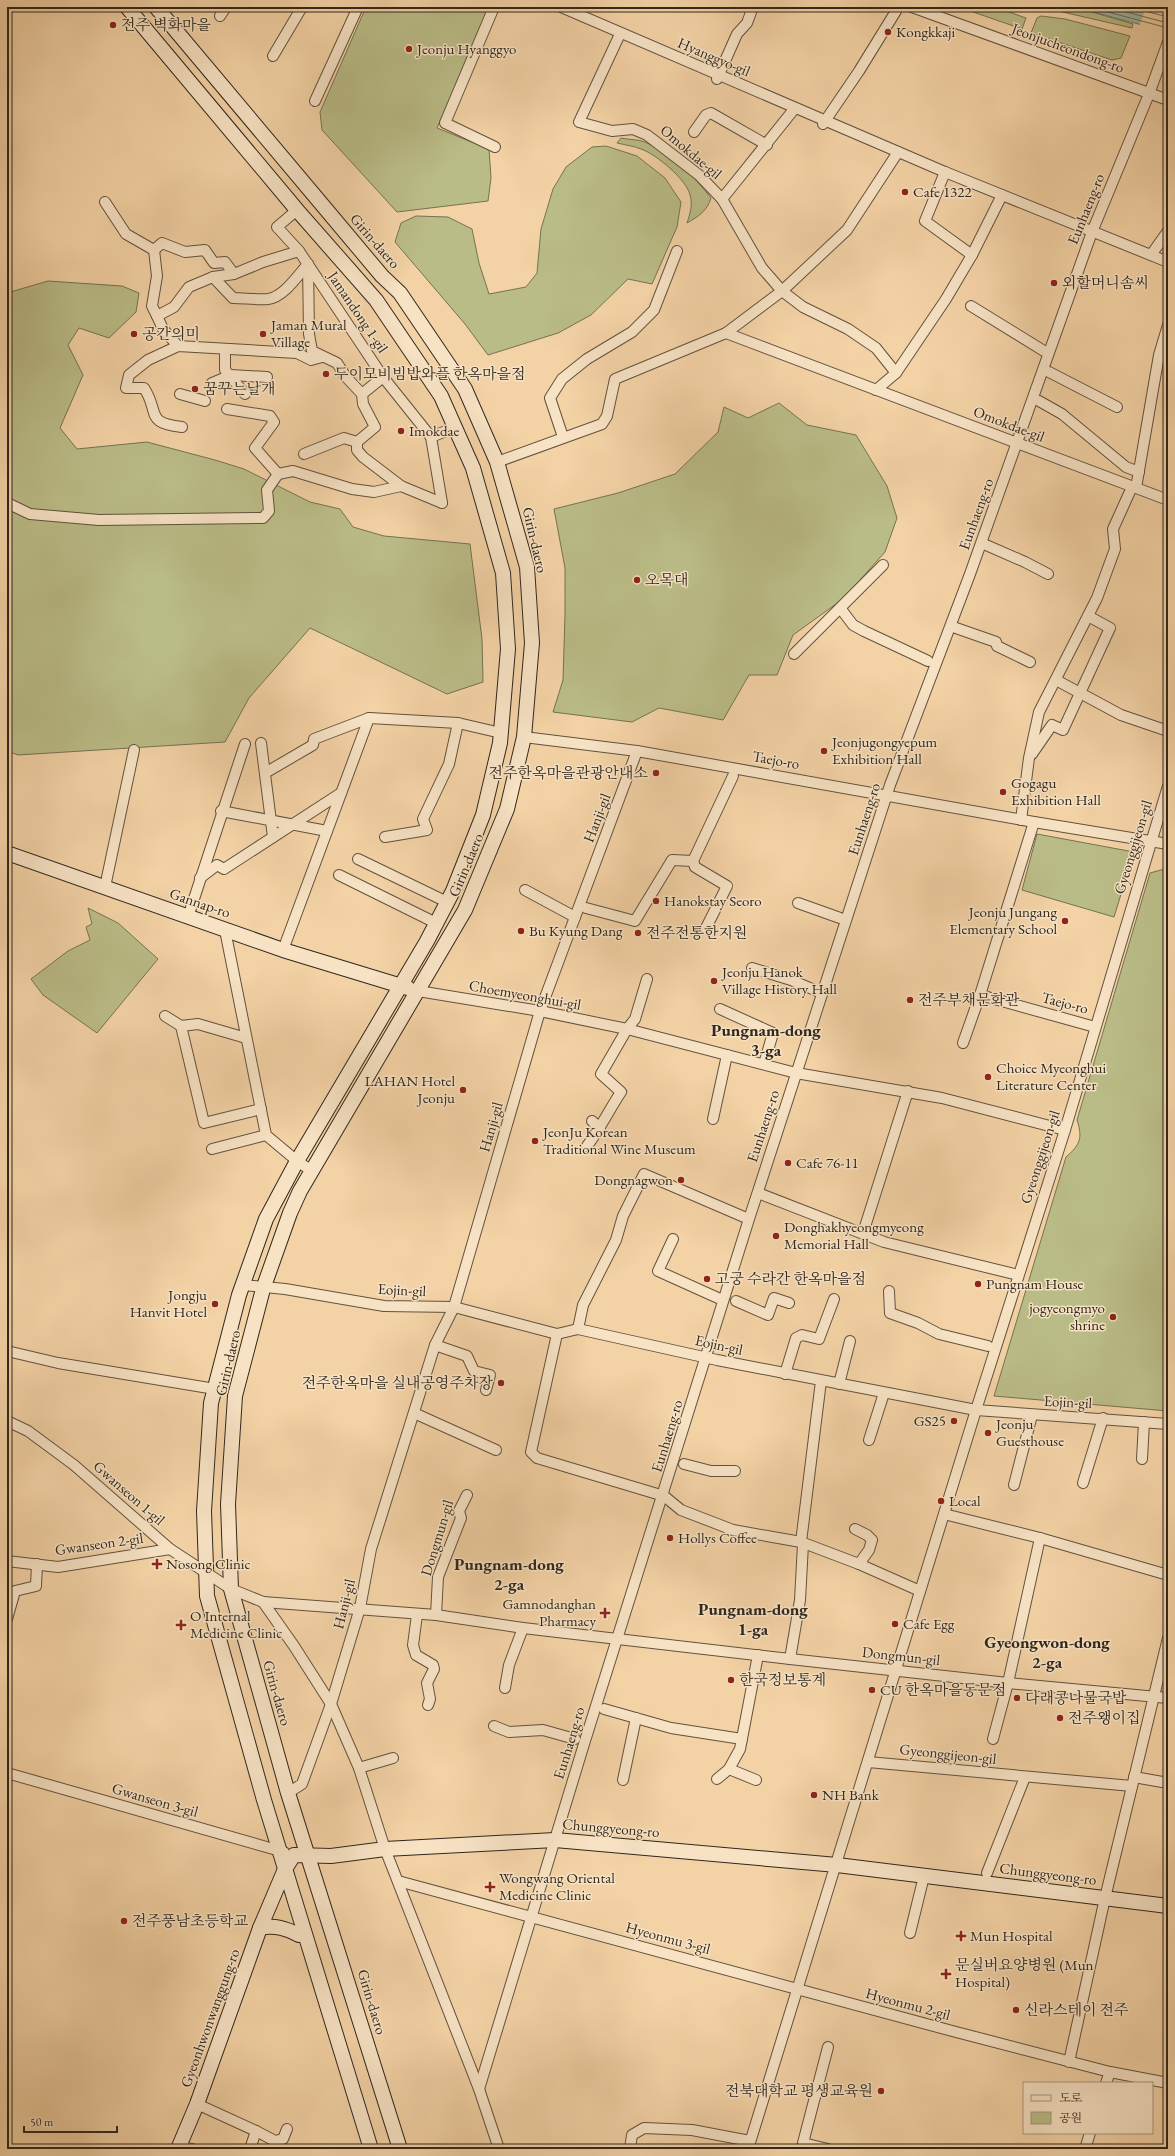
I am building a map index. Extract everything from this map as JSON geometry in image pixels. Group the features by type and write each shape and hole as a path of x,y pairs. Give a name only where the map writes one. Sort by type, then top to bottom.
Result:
{"street":[{"name":"Girin-daero","path":"127,7 297,210 376,300 441,396 473,468 503,573 508,649 500,743 483,815 453,891 436,923 297,1161 266,1219 243,1285 211,1403 204,1511 207,1596 285,1869 371,2149"},
{"name":"Girin-daero","path":"156,7 382,276 400,293 465,389 497,462 527,567 532,643 524,736 507,809 477,884 462,916 312,1171 290,1213 263,1289 235,1396 228,1504 232,1589 288,1793 301,1855 400,2149"},
{"path":"220,16 226,7"},
{"path":"273,56 302,7"},
{"path":"315,102 358,7"},
{"path":"494,7 445,123 495,147"},
{"name":"Hyanggyo-gil","path":"561,7 573,9 620,34 718,78 795,108 824,123 1168,262"},
{"path":"718,78 737,34 747,23 753,7"},
{"name":"Jeonjucheondong-ro","path":"912,7 1168,100"},
{"path":"824,123 859,71 896,11"},
{"name":"Omokdae-gil","path":"620,34 579,122 612,131 633,128 647,135 700,175 722,199 762,268 782,291 803,307 848,329 876,348 896,374"},
{"name":"Eunhaeng-ro","path":"555,1840 796,1073 888,795 968,582 1092,232 1149,94 1168,42"},
{"path":"722,199 767,145 795,108"},
{"path":"694,132 706,114 711,113 767,145"},
{"path":"497,462 602,424 607,416 615,379 726,333 782,291 847,230 898,152"},
{"path":"945,172 925,221 972,255"},
{"path":"876,390 896,374 946,299 972,255 1002,195"},
{"path":"106,202 126,234 154,250"},
{"name":"Jamandong 1-gil","path":"297,210 277,227 299,251 383,377 431,437"},
{"path":"1151,256 1168,231"},
{"path":"154,250 162,243 185,252 205,250 214,263 225,262 234,274"},
{"path":"154,250 157,276 152,306 163,329 178,346"},
{"path":"157,316 174,307 189,287 213,278 234,274 263,262 299,251"},
{"path":"563,437 550,398 562,378 587,359 632,332 654,310 677,251"},
{"name":"Jamandong 1-gil","path":"213,278 233,298 268,299 276,296 284,289 308,264"},
{"path":"308,264 312,351 337,363 346,377 362,394 363,404 375,427 357,442"},
{"path":"970,306 1044,350"},
{"path":"1020,820 1029,758 1039,712 1097,598 1115,549 1114,529 1134,488 1139,472 1159,355 1168,325"},
{"name":"Omokdae-gil","path":"726,333 1168,500"},
{"path":"182,427 164,425 154,415 151,398 144,388 126,388 129,375 148,360 178,346 225,350 297,353 311,360 322,357"},
{"path":"225,350 225,370 245,394"},
{"path":"1049,372 1117,406"},
{"path":"212,383 229,376 267,377"},
{"path":"362,394 383,377"},
{"path":"180,394 205,401"},
{"path":"1038,401 1062,414 1126,467 1139,472"},
{"path":"227,409 270,416 274,422 254,448 278,474"},
{"path":"357,442 357,450 362,457 401,486 442,503 431,437 456,427"},
{"path":"304,454 344,438 357,442"},
{"path":"7,503 30,514 99,520 263,518 269,511 267,490 278,474 293,471 352,488 374,492 401,486"},
{"name":"Eunhaeng-ro","path":"986,545 1048,574"},
{"path":"794,654 841,609 883,565"},
{"path":"841,609 853,624 864,631 928,661"},
{"path":"1029,758 1052,724 1063,730 1110,628 1088,616"},
{"path":"956,628 996,642 997,646 1030,662"},
{"path":"1056,680 1121,715 1168,731"},
{"path":"265,773 312,745 314,739 369,718 458,723 501,732"},
{"path":"283,950 369,718"},
{"path":"385,837 427,830 423,819 449,764 458,723"},
{"name":"Taejo-ro","path":"524,736 637,751 888,795 1020,820 1168,844"},
{"path":"261,743 274,837"},
{"path":"188,917 221,811 245,744"},
{"path":"105,888 134,750"},
{"name":"Hanji-gil","path":"288,1793 302,1784 331,1704 360,1608 371,1549 435,1345 454,1307 540,1011 637,751"},
{"name":"Taejo-ro","path":"693,860 733,776"},
{"name":"Gyeonggijeon-gil","path":"837,1865 976,1410 1065,1130 1168,786"},
{"name":"Gannap-ro","path":"200,878 217,865 224,869 341,793"},
{"path":"221,811 327,831"},
{"path":"963,1043 980,995 1034,822"},
{"name":"Gannap-ro","path":"7,853 283,950 418,991"},
{"name":"Girin-daero","path":"358,859 447,902"},
{"path":"586,908 635,921 672,860 693,860 695,867 727,886 706,928"},
{"path":"339,875 436,923"},
{"path":"524,890 575,917"},
{"path":"798,903 840,918"},
{"path":"226,930 266,1135 297,1161 312,1171"},
{"path":"752,968 791,980 817,991"},
{"path":"588,1146 621,1092 601,1074 635,1018 647,979"},
{"name":"Choemyeonghui-gil","path":"418,991 540,1011 627,1029 796,1073 942,1098 1065,1130"},
{"name":"Taejo-ro","path":"980,995 1095,1027"},
{"path":"720,1009 773,1033 764,1064"},
{"path":"165,1016 181,1026 198,1024 246,1038"},
{"path":"181,1026 204,1123 261,1109"},
{"path":"713,1119 727,1055"},
{"path":"863,1233 908,1091"},
{"path":"592,1121 600,1128"},
{"path":"212,1149 266,1135"},
{"path":"578,1329 583,1305 616,1240 624,1216 644,1174 744,1217"},
{"path":"758,1193 884,1242 1018,1275"},
{"path":"673,1239 658,1271 718,1298"},
{"name":"Eojin-gil","path":"243,1285 263,1289 285,1289 384,1306 454,1307 557,1334 578,1329 706,1358 976,1410 1103,1418 1168,1424"},
{"path":"889,1291 890,1313 918,1322 939,1334 988,1346"},
{"path":"736,1301 768,1315 774,1298 789,1303"},
{"path":"785,1374 796,1338 802,1335 819,1339 834,1299"},
{"name":"Eunhaeng-ro","path":"557,1334 531,1452 537,1458 664,1496 680,1510 733,1530 802,1543"},
{"path":"839,1384 850,1341"},
{"path":"435,1345 467,1356 474,1372 490,1375 486,1390"},
{"name":"Girin-daero","path":"7,1351 58,1363 215,1389"},
{"path":"790,1659 800,1600 802,1543 821,1381"},
{"path":"869,1440 884,1393"},
{"path":"414,1413 496,1450"},
{"name":"Eojin-gil","path":"1014,1485 1032,1414"},
{"name":"Eojin-gil","path":"1083,1483 1103,1418"},
{"name":"Gwanseon 1-gil","path":"7,1420 28,1431 74,1465 170,1548 207,1574 232,1589 264,1602"},
{"path":"1142,1459 1144,1422"},
{"name":"Eunhaeng-ro","path":"684,1464 711,1471 735,1471"},
{"name":"Dongmun-gil","path":"436,1615 438,1577 461,1518 459,1511 467,1495"},
{"path":"944,1514 1040,1538 1168,1575"},
{"path":"855,1529 867,1535 872,1540 869,1550 859,1564"},
{"path":"993,1739 1008,1683 1040,1538"},
{"path":"802,1543 859,1564 920,1591"},
{"name":"Gwanseon 2-gil","path":"7,1561 58,1567 170,1548"},
{"path":"7,1619 15,1591 36,1586 37,1564"},
{"path":"264,1602 331,1704 359,1768 385,1849 479,2089 499,2149"},
{"name":"Dongmun-gil","path":"264,1602 360,1608 417,1615 436,1615 523,1628 790,1659 1008,1683 1168,1698"},
{"path":"417,1615 413,1645 416,1655 432,1665 434,1669 427,1683 430,1699 428,1704"},
{"path":"505,1688 509,1665 523,1628"},
{"path":"1069,2062 1105,1898 1168,1638"},
{"path":"717,1779 729,1769 740,1749 758,1655"},
{"path":"604,1708 671,1728 742,1738"},
{"path":"623,1780 636,1718"},
{"name":"Eunhaeng-ro","path":"494,1726 509,1732 543,1730 575,1739"},
{"path":"359,1768 393,1758"},
{"name":"Gyeonggijeon-gil","path":"868,1762 1025,1777 1168,1783"},
{"path":"729,1769 756,1780"},
{"name":"Gwanseon 3-gil","path":"8,1775 301,1855"},
{"name":"Chunggyeong-ro","path":"987,1874 1025,1777"},
{"path":"479,2089 555,1840"},
{"name":"Chunggyeong-ro","path":"301,1855 331,1856 385,1849 555,1840 837,1865 1168,1906"},
{"name":"Gyeonhwonwanggung-ro","path":"178,2148 197,2104 260,1928 285,1869 301,1855"},
{"path":"630,2149 632,2135 644,2128 692,2130 749,2145 837,1865"},
{"path":"910,1933 924,1876"},
{"name":"Hyeonmu 3-gil","path":"398,1881 798,1990"},
{"path":"260,1928 272,1926 284,1928 299,1935 304,1932"},
{"name":"Hyeonmu 2-gil","path":"798,1990 1010,2045 1069,2062 1110,2072 1168,2083"},
{"path":"828,2047 803,2143 828,2149"},
{"path":"1106,2082 1110,2072"},
{"path":"197,2104 275,2141 283,2139 287,2129"},
{"path":"250,2149 256,2131"},
{"path":"1085,2149 1090,2134"},
{"path":"178,2148 192,2149"}],"green space":[{"path":"366,7 490,7 437,128 489,149 491,178 488,201 397,212 322,130 320,112"},
{"path":"959,7 995,7 1026,18 1022,29"},
{"path":"1041,7 1075,7 1133,24 1132,28"},
{"path":"1041,16 1065,19 1130,36 1121,58 1112,60 1031,33 1037,18"},
{"path":"621,138 645,142 664,152 673,159 711,198 705,210 687,223 691,202 688,189 683,182 670,168 655,156 635,147 617,143"},
{"path":"606,146 637,156 665,178 681,202 677,227 652,284 628,279 591,315 558,333 488,355 465,324 395,242 401,223 416,216 448,217 472,229 479,263 489,294 526,287 537,273 541,229 553,189 566,167 592,147"},
{"path":"48,281 122,286 139,293 136,312 109,338 79,328 68,345 83,375 60,428 77,449 147,442 244,469 310,502 340,509 353,527 384,536 470,544 482,639 483,682 447,694 310,628 249,698 225,742 18,755 7,751 7,293"},
{"path":"779,403 807,425 856,435 887,486 897,518 885,552 843,599 793,635 777,675 749,675 723,720 659,708 632,722 553,712 563,680 565,615 565,568 554,509 618,493 675,474 718,432 724,407 748,418"},
{"path":"1037,834 1134,852 1114,917 1022,890"},
{"path":"1168,868 1168,1411 994,1396 1066,1157 1079,1141 1080,1132 1077,1120 1150,873"},
{"path":"88,908 118,923 158,959 97,1033 43,995 31,979 68,951 90,940 86,927 92,924"}],"water":[{"path":"1075,7 1168,7 1168,32"}],"pier":[{"path":"1146,7 1168,7 1168,34 1139,27"}],"place":[{"name":"전주 벽화마을","path":"113,25"},
{"name":"Kongkkaji","path":"888,32"},
{"name":"Jeonju Hyanggyo","path":"409,49"},
{"name":"Cafe 1322","path":"905,192"},
{"name":"외할머니솜씨","path":"1054,283"},
{"name":"공간의미","path":"134,334"},
{"name":"Jaman Mural Village","path":"263,334"},
{"name":"두이모비빔밥와플 한옥마을점","path":"326,374"},
{"name":"꿈꾸는날개","path":"195,389"},
{"name":"Imokdae","path":"401,431"},
{"name":"오목대","path":"637,580"},
{"name":"Jeonjugongyepum Exhibition Hall","path":"824,751"},
{"name":"전주한옥마을관광안내소","path":"656,773"},
{"name":"Gogagu Exhibition Hall","path":"1003,792"},
{"name":"Hanokstay Seoro","path":"656,901"},
{"name":"Jeonju Jungang Elementary School","path":"1065,921"},
{"name":"Bu Kyung Dang","path":"521,931"},
{"name":"전주전통한지원","path":"638,933"},
{"name":"Jeonju Hanok Village History Hall","path":"714,981"},
{"name":"전주부채문화관","path":"910,1000"},
{"name":"Choice Myeonghui Literature Center","path":"988,1077"},
{"name":"LAHAN Hotel Jeonju","path":"463,1090"},
{"name":"JeonJu Korean Traditional Wine Museum","path":"535,1141"},
{"name":"Cafe 76-11","path":"788,1163"},
{"name":"Dongnagwon","path":"681,1180"},
{"name":"Donghakhyeongmyeong Memorial Hall","path":"776,1236"},
{"name":"고궁 수라간 한옥마을점","path":"707,1279"},
{"name":"Pungnam House","path":"978,1284"},
{"name":"Jongju Hanvit Hotel","path":"215,1304"},
{"name":"jogyeongmyo shrine","path":"1113,1317"},
{"name":"전주한옥마을 실내공영주차장","path":"501,1383"},
{"name":"GS25","path":"954,1421"},
{"name":"Jeonju Guesthouse","path":"988,1433"},
{"name":"Local","path":"941,1501"},
{"name":"Hollys Coffee","path":"670,1538"},
{"name":"Nosong Clinic","path":"157,1564"},
{"name":"Gamnodanghan Pharmacy","path":"605,1613"},
{"name":"Cafe Egg","path":"895,1624"},
{"name":"O Internal Medicine Clinic","path":"181,1625"},
{"name":"한국정보통계","path":"731,1680"},
{"name":"CU 한옥마을동문점","path":"872,1690"},
{"name":"다래콩나물국밥","path":"1017,1698"},
{"name":"전주왱이집","path":"1060,1718"},
{"name":"NH Bank","path":"814,1795"},
{"name":"Wongwang Oriental Medicine Clinic","path":"490,1887"},
{"name":"전주풍남초등학교","path":"124,1921"},
{"name":"Mun Hospital","path":"961,1936"},
{"name":"문실버요양병원 (Mun Hospital)","path":"946,1974"},
{"name":"신라스테이 전주","path":"1016,2010"},
{"name":"전북대학교 평생교육원","path":"881,2091"}],"district":[{"name":"Pungnam-dong 3-ga","path":"766,1040"},
{"name":"Pungnam-dong 2-ga","path":"509,1574"},
{"name":"Pungnam-dong 1-ga","path":"753,1619"},
{"name":"Gyeongwon-dong 2-ga","path":"1047,1652"}]}
